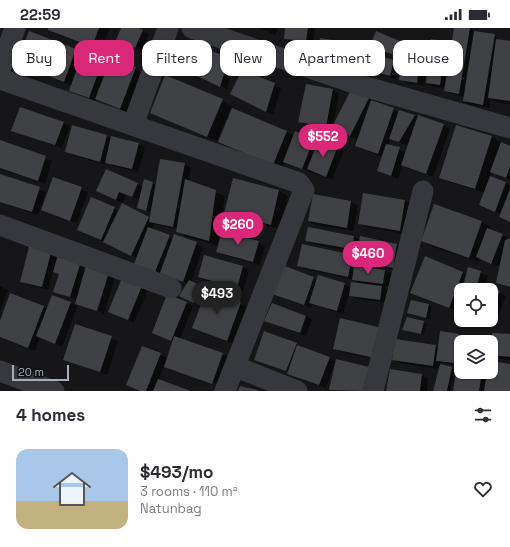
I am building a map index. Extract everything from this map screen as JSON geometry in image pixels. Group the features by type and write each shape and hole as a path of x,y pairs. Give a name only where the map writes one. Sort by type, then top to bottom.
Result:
{"street":[{"path":"0,70 15,28"},
{"path":"133,125 168,28"},
{"path":"192,28 362,86 510,128"},
{"path":"0,79 299,183 303,186 304,190 236,367 225,391"},
{"path":"373,391 423,191"},
{"path":"0,225 171,288"},
{"path":"236,367 297,391"},
{"path":"0,372 54,391"}],"building":[{"path":"48,28 99,28 95,40 74,40 48,30"},
{"path":"121,28 139,28 143,30 135,48 134,40 116,40"},
{"path":"285,28 308,28 306,40 284,39"},
{"path":"454,28 470,28 463,70 463,40 452,40"},
{"path":"29,31 52,40 25,40"},
{"path":"376,31 397,40 393,40 393,55 385,52 385,40 372,40"},
{"path":"474,31 495,34 483,105 463,101"},
{"path":"320,38 334,40 320,40"},
{"path":"496,39 510,41 510,101 488,98"},
{"path":"66,45 74,48 74,54 64,82 48,76 66,76"},
{"path":"212,51 220,54 220,76 223,76 220,87 197,76 212,76"},
{"path":"385,58 393,60 390,76 385,75"},
{"path":"74,76 97,76 89,98 69,91"},
{"path":"104,76 133,76 120,109 95,99"},
{"path":"165,76 223,99 207,137 150,113"},
{"path":"239,76 257,76 275,83 266,112 230,94"},
{"path":"400,76 418,76 417,83 399,80"},
{"path":"427,76 441,76 440,85 426,83"},
{"path":"446,76 462,76 459,94 444,91"},
{"path":"306,84 333,89 326,127 298,122"},
{"path":"351,90 369,98 350,136 331,129"},
{"path":"371,100 394,108 378,154 355,146"},
{"path":"20,107 64,122 55,145 11,131"},
{"path":"232,108 287,131 273,165 218,142"},
{"path":"399,110 415,115 399,142 389,139"},
{"path":"418,115 444,124 426,174 401,165"},
{"path":"72,125 107,135 100,162 65,152"},
{"path":"456,125 492,136 475,189 439,178"},
{"path":"295,131 314,139 302,169 283,162"},
{"path":"111,136 139,143 132,169 105,163"},
{"path":"319,139 338,146 326,177 307,169"},
{"path":"0,140 46,156 38,181 0,168"},
{"path":"501,142 510,146 510,167 506,178 490,172"},
{"path":"386,144 400,147 391,176 377,171"},
{"path":"160,159 185,163 173,227 149,222"},
{"path":"106,169 138,183 132,197 119,192 116,200 96,191"},
{"path":"0,174 40,187 32,212 0,202"},
{"path":"490,176 506,182 495,212 479,205"},
{"path":"53,177 82,187 70,221 41,210"},
{"path":"233,178 279,190 271,225 224,213"},
{"path":"144,179 153,182 146,211 137,208"},
{"path":"185,179 216,190 209,241 176,232"},
{"path":"510,189 510,222 499,217"},
{"path":"363,193 405,200 400,231 358,224"},
{"path":"313,194 351,201 347,228 308,221"},
{"path":"91,197 115,207 101,240 77,230"},
{"path":"122,203 149,217 131,256 103,242"},
{"path":"434,204 482,221 469,258 421,241"},
{"path":"148,227 170,235 155,272 134,264"},
{"path":"308,227 354,236 352,249 305,241"},
{"path":"487,228 503,234 491,264 476,257"},
{"path":"222,231 259,241 253,262 216,252"},
{"path":"174,234 197,242 183,282 160,273"},
{"path":"360,236 397,244 393,268 355,260"},
{"path":"510,238 510,287 496,283 505,240"},
{"path":"31,239 53,245 42,287 20,282"},
{"path":"302,244 353,255 348,277 297,266"},
{"path":"59,251 82,258 70,297 53,292 59,274 53,272"},
{"path":"204,255 243,266 237,288 198,277"},
{"path":"425,256 463,272 459,283 454,283 454,295 449,308 410,293"},
{"path":"87,262 110,269 97,311 75,304"},
{"path":"282,265 314,277 304,305 272,294"},
{"path":"354,265 385,270 383,284 352,280"},
{"path":"468,267 481,271 478,283 464,283"},
{"path":"124,273 144,281 128,320 108,312"},
{"path":"318,275 345,283 337,311 309,303"},
{"path":"189,280 203,287 194,303 179,296"},
{"path":"351,282 382,286 380,300 349,296"},
{"path":"207,289 241,302 227,341 192,328"},
{"path":"10,293 44,306 28,348 0,337 0,321"},
{"path":"167,294 187,302 171,341 152,333"},
{"path":"52,295 71,302 55,344 36,336"},
{"path":"411,300 429,304 426,318 407,313"},
{"path":"272,303 306,316 300,333 264,321"},
{"path":"407,317 424,321 421,334 402,330"},
{"path":"340,318 382,328 375,358 333,349"},
{"path":"75,324 112,336 100,372 63,360"},
{"path":"264,331 297,343 286,371 254,360"},
{"path":"440,331 459,334 454,335 454,363 436,361"},
{"path":"492,333 510,334 510,357 498,356 498,335 492,335"},
{"path":"174,336 223,353 212,384 164,367"},
{"path":"395,339 436,345 433,366 392,360"},
{"path":"297,345 330,357 319,385 287,374"},
{"path":"142,346 161,353 146,391 140,391 126,385"},
{"path":"336,359 373,368 368,391 329,390"},
{"path":"498,362 510,364 510,391 484,391 486,379 498,379"},
{"path":"440,364 452,367 447,391 433,391"},
{"path":"390,369 422,374 420,391 386,391"},
{"path":"158,379 191,391 153,391"},
{"path":"455,379 481,379 479,391 453,391"},
{"path":"240,386 258,390 258,391 238,391"}]}
